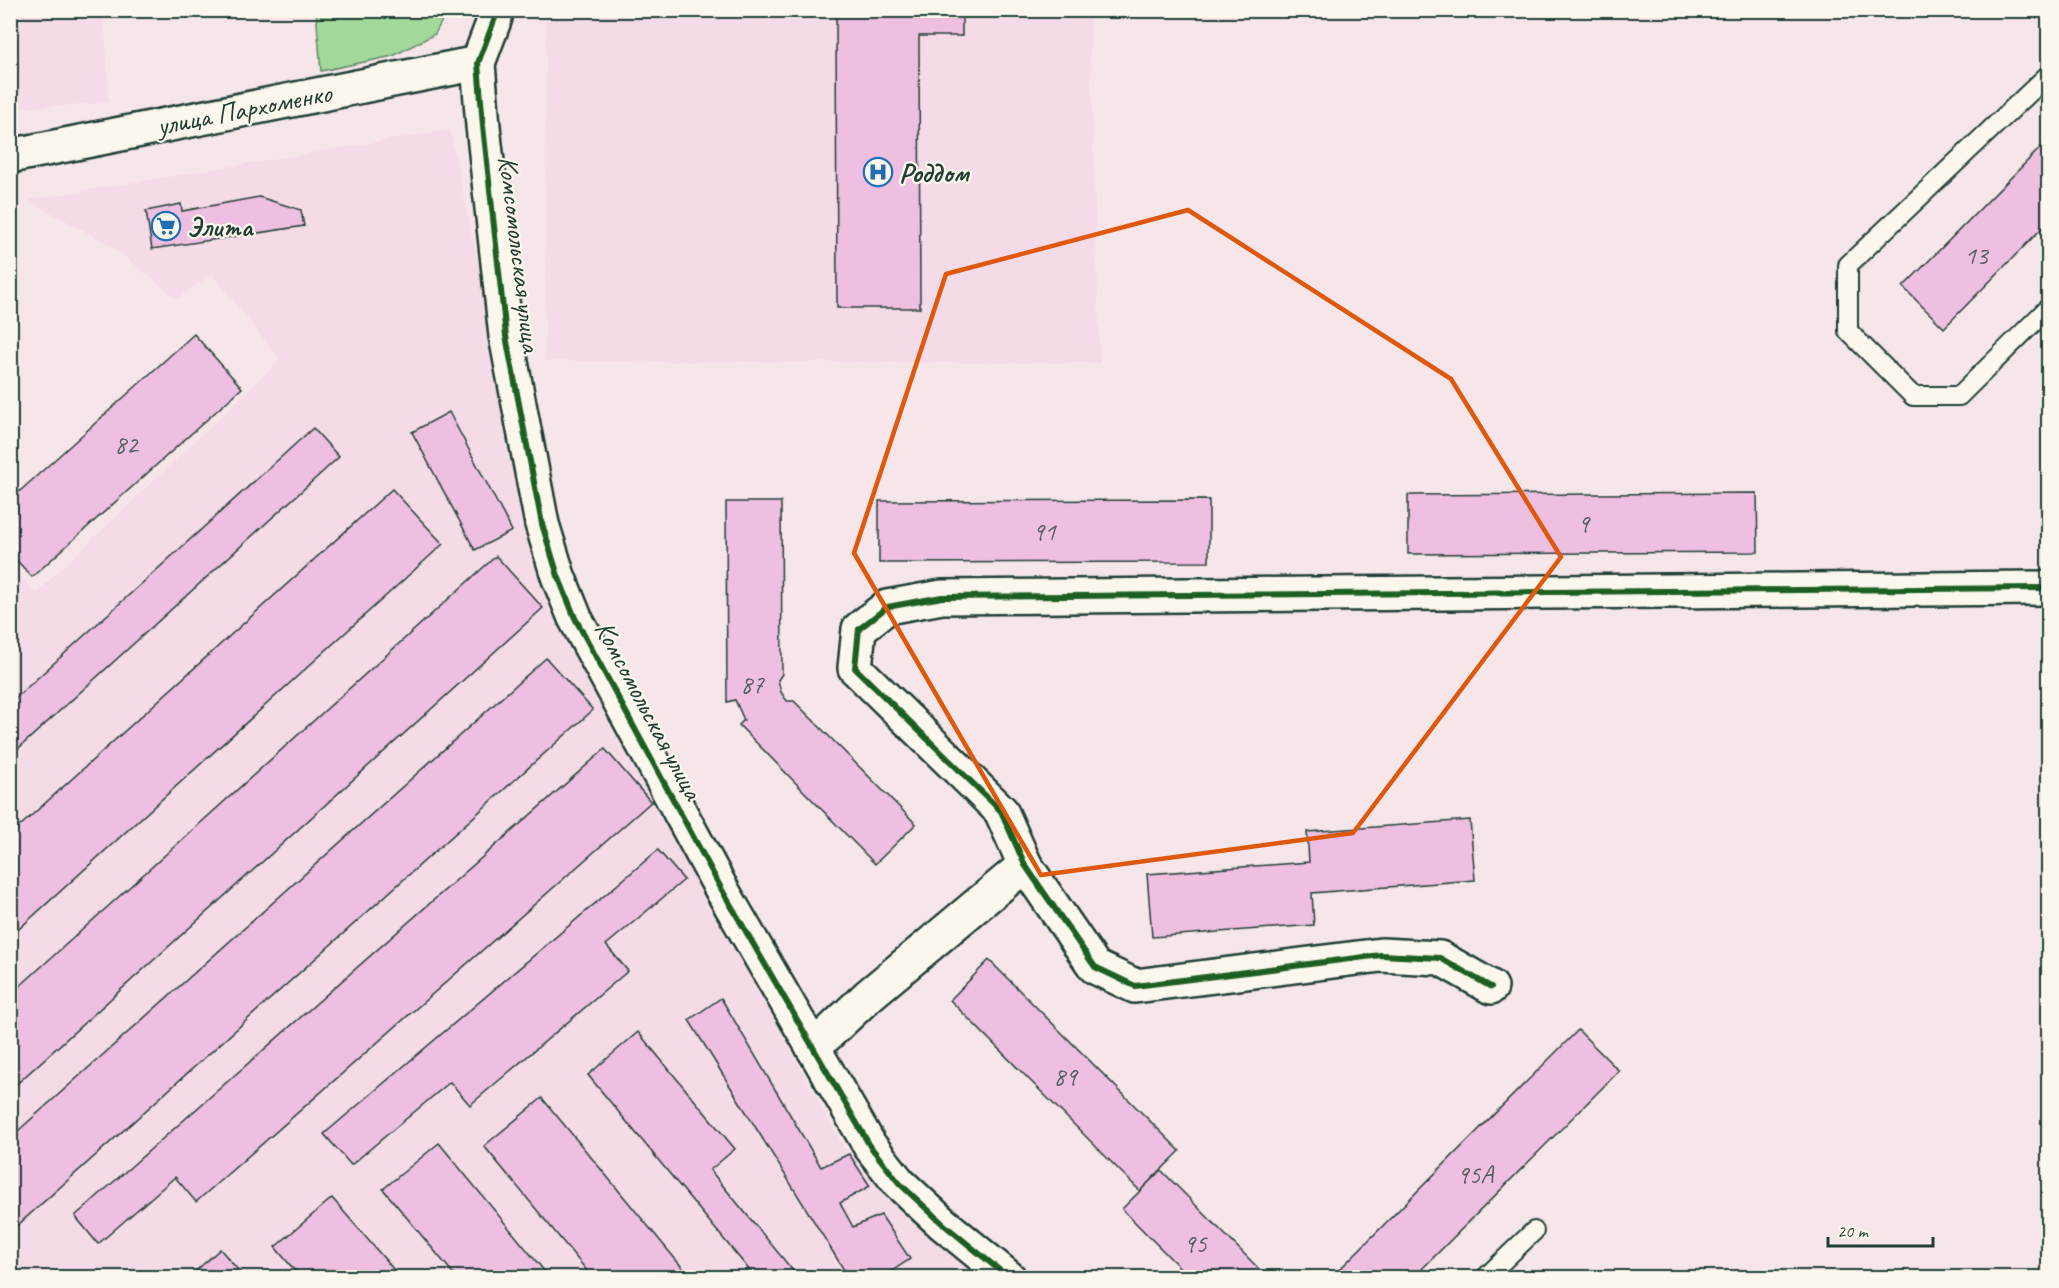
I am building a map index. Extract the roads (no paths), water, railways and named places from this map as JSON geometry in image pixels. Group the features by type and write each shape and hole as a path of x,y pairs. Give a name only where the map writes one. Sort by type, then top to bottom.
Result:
{"street":[{"path":"478,63 495,18 495,10"},
{"name":"улица Пархоменко","path":"10,156 478,63"},
{"name":"Комсомольская улица","path":"478,63 506,336 542,524 558,576 575,618 722,890 870,1146 899,1183 942,1223 1009,1278"},
{"path":"1491,987 1440,958 1381,955 1135,986 1095,967 1025,865 1001,811 855,668 859,629 886,607 942,597 2049,588"},
{"path":"813,1048 868,996 1025,865"}],"lane":[{"path":"2049,75 1848,265 1848,331 1913,396 1959,396 2049,308"},
{"path":"1485,1278 1534,1231"}],"place":[{"name":"Роддом","path":"878,172"},
{"name":"Элита","path":"166,226"}]}
